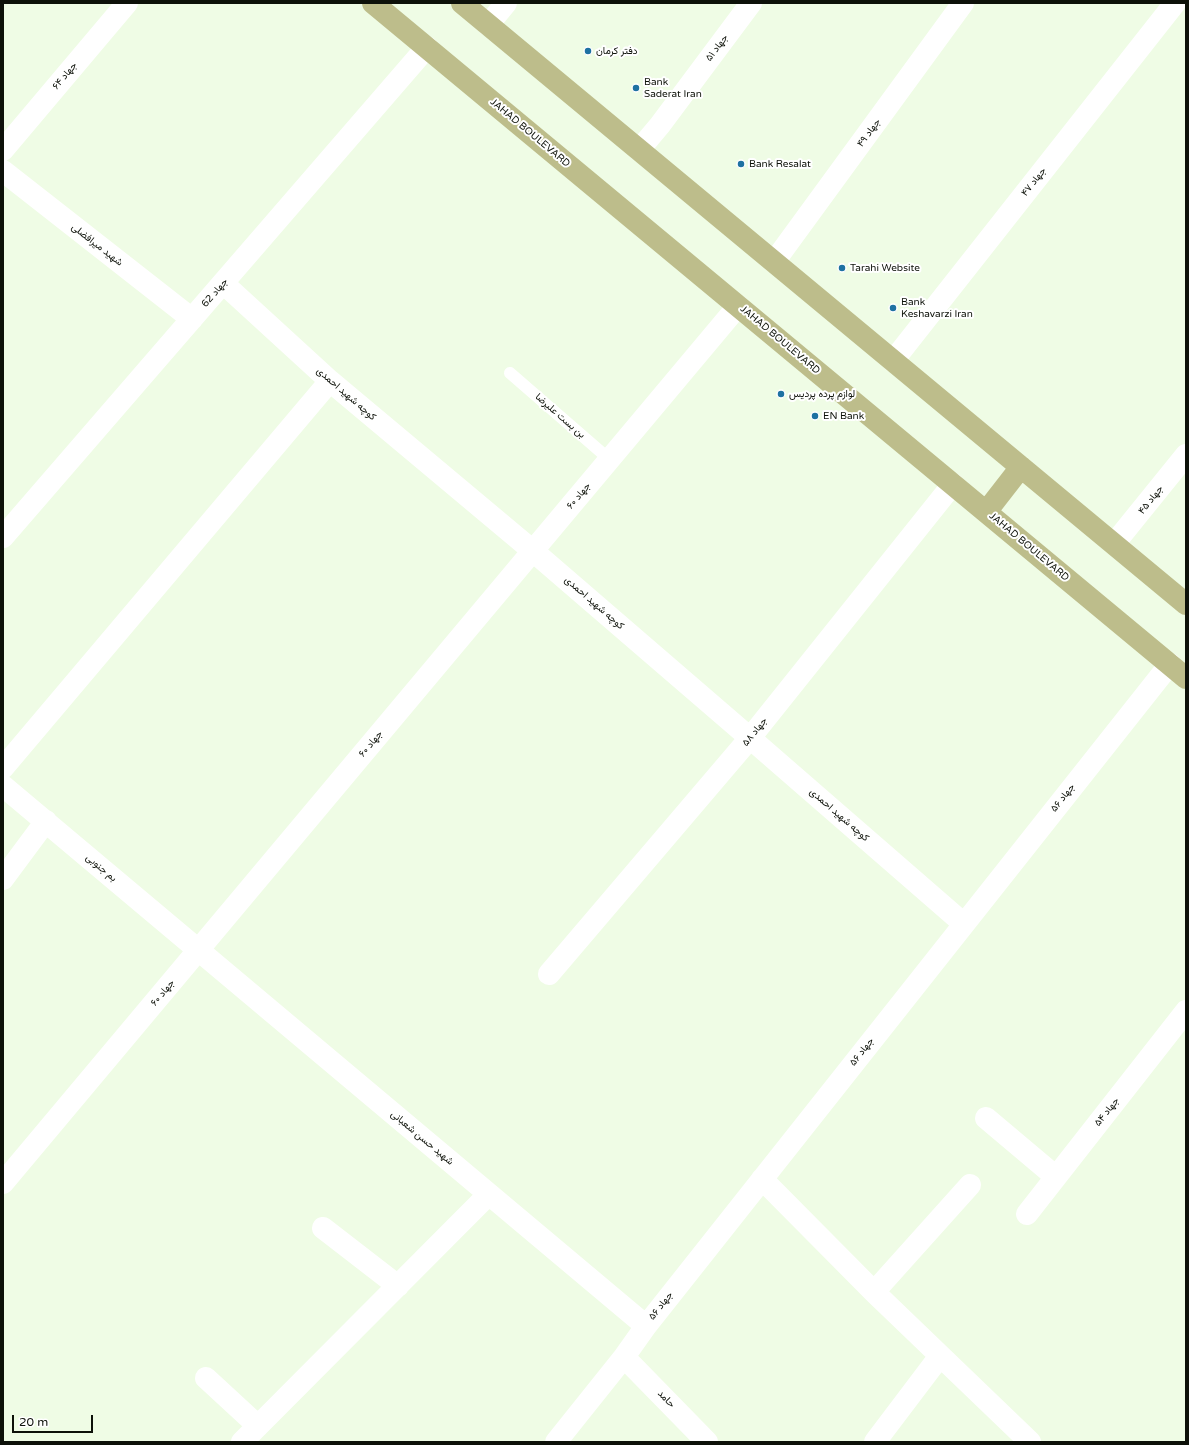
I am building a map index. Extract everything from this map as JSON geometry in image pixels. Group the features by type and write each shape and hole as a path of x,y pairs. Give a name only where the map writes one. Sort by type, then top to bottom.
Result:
{"main road":[{"name":"JAHAD BOULEVARD","path":"373,3 1178,671"},
{"path":"462,3 1186,604"},
{"path":"986,512 1021,467"}],"street":[{"name":"جهاد ۶۴","path":"3,150 127,3"},
{"path":"488,25 506,3"},
{"name":"جهاد ۵۱","path":"639,150 660,125 751,3"},
{"name":"جهاد ۴۹","path":"774,262 963,3"},
{"name":"جهاد ۴۷","path":"893,361 1175,3"},
{"name":"جهاد 62","path":"3,538 427,47"},
{"name":"شهید میرافضلی","path":"3,171 192,319"},
{"name":"کوچه شهید احمدی","path":"223,283 330,381 533,551 964,924"},
{"name":"جهاد ۶۰","path":"3,1183 738,306"},
{"path":"3,768 330,381"},
{"name":"جهاد ۴۵","path":"1114,544 1186,455"},
{"name":"جهاد ۵۸","path":"549,974 750,738 953,484"},
{"name":"جهاد ۵۶","path":"556,1442 964,924 1178,671"},
{"name":"بم جنوبی","path":"3,786 198,950"},
{"path":"3,879 46,821"},
{"name":"شهید حسن شعبانی","path":"198,950 646,1326"},
{"name":"جهاد ۵۴","path":"1028,1214 1056,1176 1186,1011"},
{"path":"986,1118 1056,1176"},
{"path":"762,1179 874,1292 1030,1442"},
{"path":"874,1292 970,1185"},
{"path":"242,1442 489,1194"},
{"path":"323,1228 398,1286"},
{"path":"875,1442 940,1356"},
{"name":"حامد","path":"624,1357 707,1442"},
{"path":"206,1378 258,1426"}],"lane":[{"name":"بن بست علیرضا","path":"510,373 609,460"}],"place":[{"name":"دفتر کرمان","path":"588,51"},
{"name":"Bank Saderat Iran","path":"636,88"},
{"name":"Bank Resalat","path":"741,164"},
{"name":"Tarahi Website","path":"842,268"},
{"name":"Bank Keshavarzi Iran","path":"893,308"},
{"name":"لوازم پرده پردیس","path":"781,394"},
{"name":"EN Bank","path":"815,416"}]}
